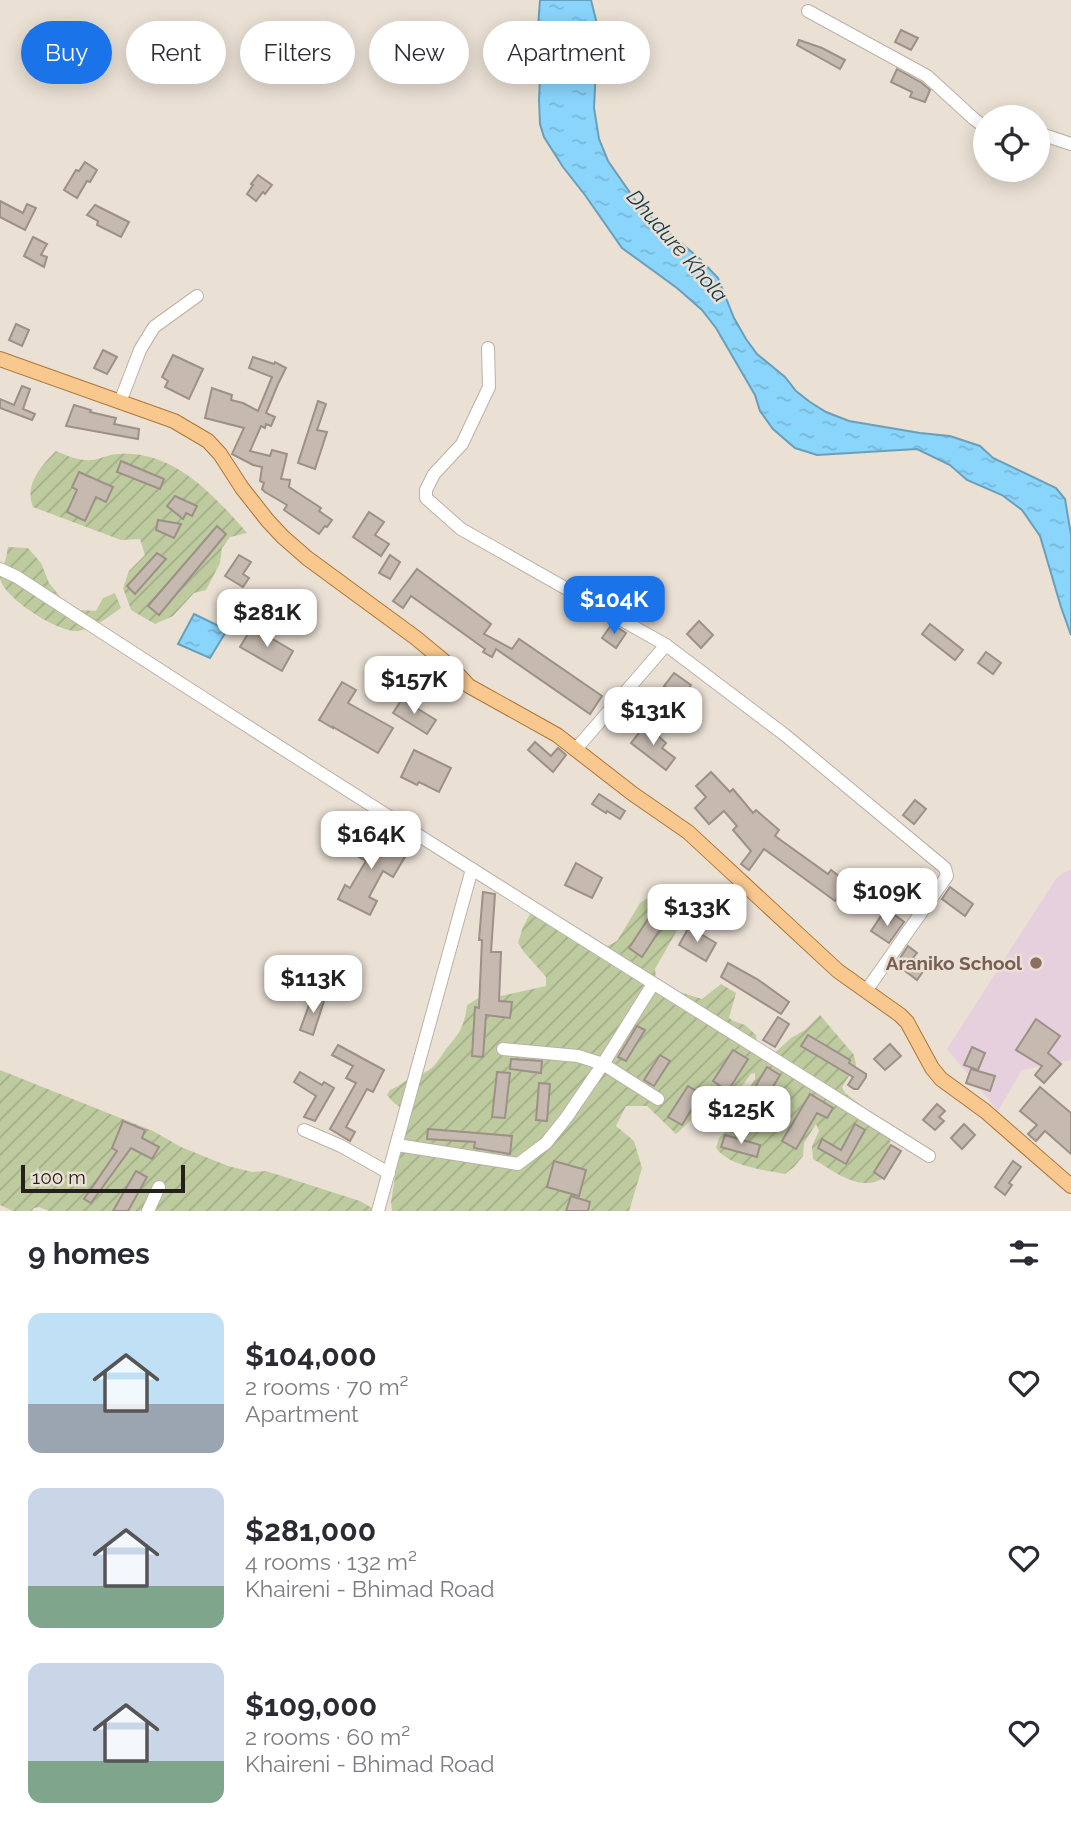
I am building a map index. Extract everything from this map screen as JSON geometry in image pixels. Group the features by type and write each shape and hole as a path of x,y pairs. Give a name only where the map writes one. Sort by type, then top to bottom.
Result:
{"main road":[{"path":"0,359 174,421 208,441 268,521 307,558 416,638 470,687 557,735 633,794 688,832 838,971 900,1014 940,1079 985,1111 1071,1186"}],"street":[{"path":"808,11 927,76 973,118"},
{"path":"1050,137 1071,144"},
{"path":"120,402 139,350 154,327 197,296"},
{"path":"488,348 489,387 462,444 435,474 426,490 426,498 461,529 666,645 785,735 945,868 947,876 866,991"},
{"path":"0,569 17,577 472,870 929,1156"},
{"path":"576,750 666,645"},
{"path":"378,1211 472,870"},
{"path":"397,1145 518,1164 547,1143 566,1118 653,984"},
{"path":"503,1049 578,1056 603,1064 658,1099"},
{"path":"304,1129 389,1173"},
{"path":"148,1211 159,1187"}],"shaded area":[{"name":"Araniko School","path":"1071,869 1071,1060 1022,1070 998,1111 947,1049 1057,877"}],"green space":[{"path":"56,451 87,460 118,454 138,454 157,459 175,467 207,490 247,533 230,537 222,548 220,563 206,590 194,593 173,616 155,624 131,610 123,588 129,571 145,555 140,539 121,540 33,507 32,484"},
{"path":"8,547 28,548 41,563 49,583 61,598 80,610 96,611 103,598 115,593 121,608 96,625 78,631 58,626 33,613 3,586 0,575"},
{"path":"656,893 684,918 655,969 656,978 673,990 702,999 721,984 736,993 729,1018 745,1025 756,1035 760,1059 770,1057 820,1015 854,1055 856,1065 842,1087 845,1093 871,1113 891,1136 885,1177 876,1182 857,1182 813,1159 812,1146 819,1131 816,1124 804,1143 803,1156 785,1174 738,1163 722,1154 716,1148 719,1138 728,1129 729,1119 755,1079 755,1073 751,1074 736,1094 725,1103 710,1101 676,1134 647,1106 626,1106 616,1126 634,1141 642,1168 629,1211 392,1211 391,1202 401,1140 401,1108 387,1095 390,1090 434,1065 461,1029 467,1005 482,996 497,997 546,986 546,977 518,943 530,914 547,913 606,947 617,941 640,903"},
{"path":"0,1070 153,1131 181,1147 228,1166 252,1172 266,1171 360,1201 372,1208 372,1211 49,1211 39,1207 32,1211 13,1211 0,1205"}],"water":[{"path":"540,0 591,0 596,21 538,21"},
{"name":"Dhudure Khola","path":"540,84 595,84 594,108 599,139 608,161 638,204 718,278 734,318 757,354 810,402 849,421 950,436 980,446 993,458 1056,488 1065,499 1071,535 1071,635 1040,536 1022,510 1002,495 967,480 950,465 917,449 817,455 795,448 773,429 760,411 755,395 716,328 702,310 622,248 563,167 544,137 540,124"},
{"path":"194,614 227,630 210,658 178,644"}],"building":[{"path":"901,30 918,38 911,50 895,42"},
{"path":"799,40 845,60 840,69 797,45"},
{"path":"897,69 930,90 925,102 910,97 912,92 891,82"},
{"path":"85,162 97,170 77,198 64,190 76,170 79,171"},
{"path":"258,175 272,185 256,201 247,194"},
{"path":"0,201 23,213 27,204 36,208 25,230 0,217"},
{"path":"95,205 129,222 121,237 97,225 98,221 87,215"},
{"path":"33,237 47,244 41,255 47,257 44,267 24,256"},
{"path":"16,324 29,330 22,346 9,340"},
{"path":"103,350 117,357 107,374 94,368"},
{"path":"173,355 203,369 189,399 165,387 168,381 162,377"},
{"path":"253,357 274,364 275,362 286,368 266,413 275,417 271,426 261,426 250,451 270,456 272,450 287,454 281,479 290,480 289,487 321,508 319,511 332,520 319,534 284,510 287,505 262,489 262,467 232,454 244,428 205,418 212,388 232,395 231,400 258,411 272,377 249,368"},
{"path":"22,386 30,389 23,409 35,414 32,420 0,408 0,399 14,405"},
{"path":"318,401 326,404 317,430 327,432 315,469 298,463"},
{"path":"74,405 116,418 114,424 139,429 138,439 66,426"},
{"path":"121,461 164,479 160,489 117,472"},
{"path":"79,472 113,487 106,502 96,497 85,521 67,512 77,490 72,487"},
{"path":"175,496 197,506 192,516 186,513 183,519 167,506"},
{"path":"369,512 384,522 375,535 389,544 381,556 353,537"},
{"path":"158,520 181,524 174,538 156,530"},
{"path":"217,526 226,534 159,615 148,606"},
{"path":"157,553 166,559 135,594 127,586"},
{"path":"239,555 251,562 243,574 249,578 243,587 225,576"},
{"path":"390,555 400,562 390,579 379,573"},
{"path":"417,569 491,624 484,634 512,649 519,639 602,696 590,714 496,649 492,657 483,652 485,649 411,596 403,608 393,601"},
{"path":"699,621 713,635 701,648 687,634"},
{"path":"612,624 626,633 616,648 602,638"},
{"path":"930,624 963,650 955,660 922,634"},
{"path":"252,627 293,651 282,671 240,647"},
{"path":"986,652 1001,663 993,674 978,663"},
{"path":"674,673 691,685 681,699 664,686"},
{"path":"342,682 356,690 348,703 393,728 378,753 319,720"},
{"path":"402,699 436,720 427,734 393,713"},
{"path":"646,724 666,743 662,748 675,758 666,770 631,743"},
{"path":"535,742 551,756 558,748 566,755 553,772 528,750"},
{"path":"414,750 451,768 439,792 401,777"},
{"path":"711,772 730,792 733,789 753,813 756,810 779,830 775,836 828,874 831,870 840,877 837,882 845,889 835,901 764,849 749,870 741,864 751,851 733,830 737,826 724,811 709,824 695,808 706,797 696,786"},
{"path":"599,794 625,811 620,819 592,804"},
{"path":"915,800 926,809 914,824 903,815"},
{"path":"365,831 406,855 393,877 383,871 369,897 377,901 370,915 338,899 345,885 350,888 366,861 352,853"},
{"path":"576,863 602,878 592,898 565,885"},
{"path":"950,887 973,904 965,916 942,899"},
{"path":"483,892 495,894 491,952 501,952 499,1001 512,1002 510,1018 486,1015 483,1057 472,1056 475,1007 479,1008 482,940 479,940"},
{"path":"895,915 904,922 889,943 871,931 881,916 890,922"},
{"path":"648,919 661,928 642,957 629,948"},
{"path":"689,927 716,943 706,961 679,945"},
{"path":"908,946 917,953 913,958 926,967 917,980 896,964"},
{"path":"728,963 757,979 789,1002 781,1014 721,977"},
{"path":"313,994 325,998 313,1035 300,1030"},
{"path":"778,1017 789,1024 775,1047 763,1040"},
{"path":"1036,1019 1060,1036 1048,1053 1061,1064 1044,1083 1035,1075 1042,1066 1016,1050"},
{"path":"637,1026 645,1030 626,1061 618,1057"},
{"path":"808,1035 850,1060 849,1063 866,1074 858,1089 848,1085 853,1077 801,1046"},
{"path":"890,1044 901,1056 885,1070 874,1059"},
{"path":"338,1045 384,1070 373,1092 367,1089 346,1127 355,1132 350,1141 330,1129 356,1083 346,1078 353,1066 332,1055"},
{"path":"972,1047 985,1053 978,1070 964,1065"},
{"path":"733,1050 748,1059 728,1091 713,1081"},
{"path":"660,1055 670,1061 654,1086 644,1080"},
{"path":"511,1059 542,1061 541,1073 510,1069"},
{"path":"767,1067 780,1075 752,1122 739,1114"},
{"path":"971,1069 995,1076 990,1091 966,1083"},
{"path":"300,1072 322,1085 324,1082 334,1088 315,1121 304,1117 316,1096 294,1082"},
{"path":"497,1072 510,1073 505,1118 492,1117"},
{"path":"539,1083 550,1084 547,1121 536,1120"},
{"path":"688,1086 701,1094 682,1125 668,1117"},
{"path":"1040,1087 1071,1113 1071,1154 1045,1131 1036,1141 1028,1134 1037,1125 1020,1111"},
{"path":"810,1094 833,1108 827,1118 817,1113 796,1149 782,1141"},
{"path":"937,1104 945,1111 939,1117 944,1121 935,1130 923,1120"},
{"path":"123,1121 145,1130 142,1138 159,1147 152,1159 131,1148 91,1203 84,1199 117,1151 112,1148"},
{"path":"855,1124 865,1130 846,1164 818,1148 822,1139 841,1150"},
{"path":"964,1124 975,1135 962,1149 951,1138"},
{"path":"428,1129 512,1136 510,1154 474,1148 475,1142 427,1139"},
{"path":"725,1135 760,1145 757,1157 721,1147"},
{"path":"891,1145 901,1151 884,1179 874,1172"},
{"path":"554,1161 586,1170 579,1196 547,1187"},
{"path":"1013,1161 1021,1167 1009,1183 1012,1185 1005,1195 995,1187"},
{"path":"136,1171 147,1177 128,1211 113,1211"},
{"path":"571,1196 590,1202 588,1211 566,1211"}],"place":[{"name":"Araniko School","path":"1036,963"}]}
